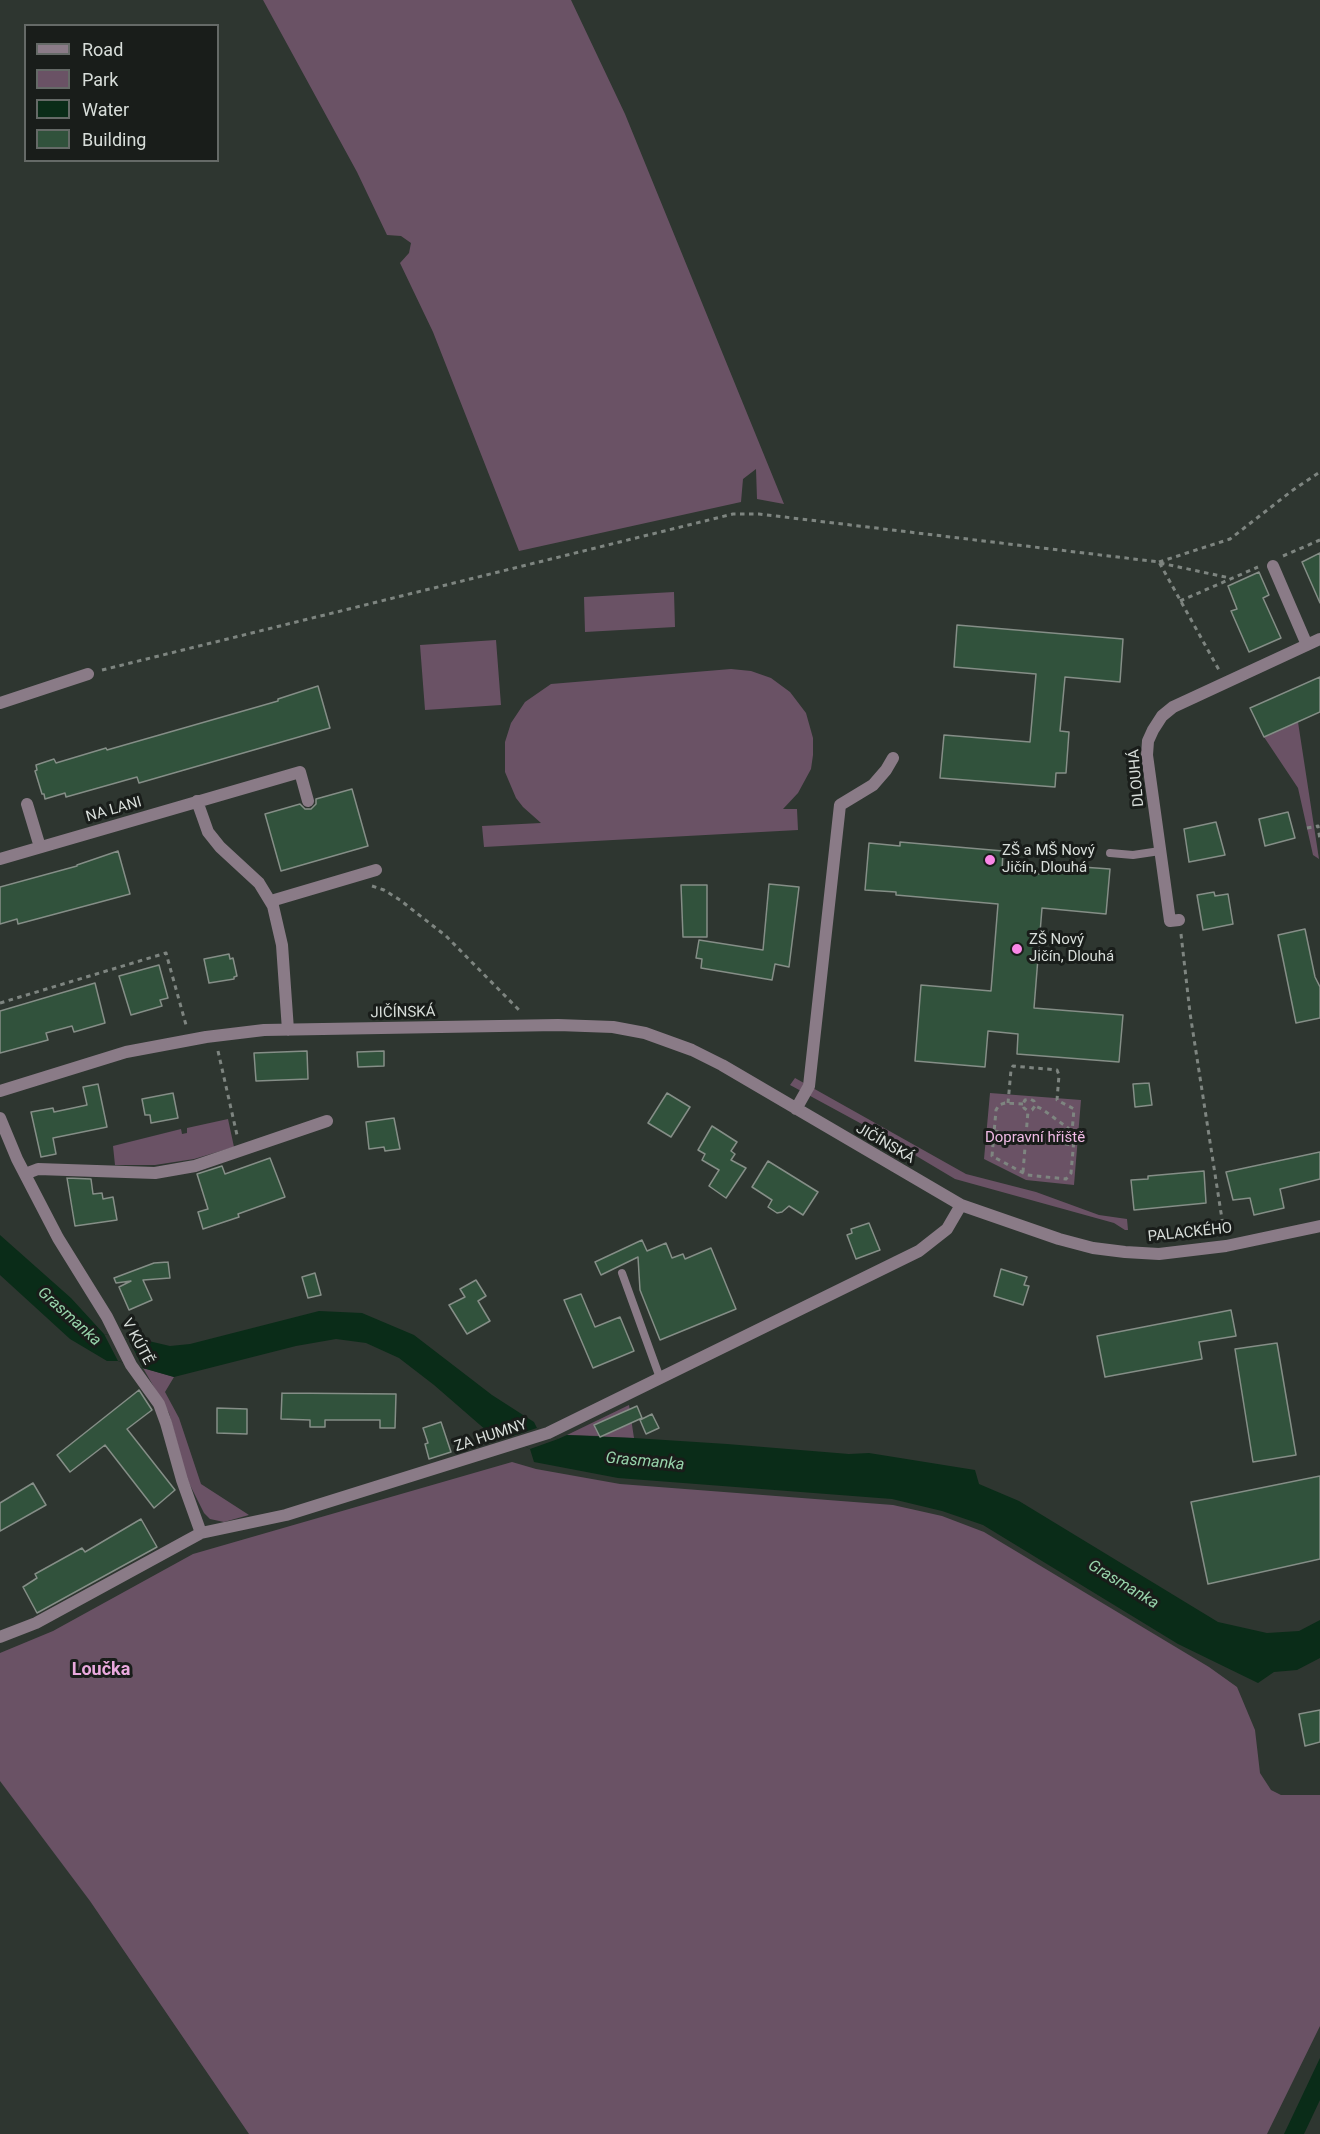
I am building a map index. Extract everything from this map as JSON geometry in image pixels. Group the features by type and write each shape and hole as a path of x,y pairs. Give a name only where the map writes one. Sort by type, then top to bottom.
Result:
{"street":[{"path":"1271,563 1307,645"},
{"name":"DLOUHÁ","path":"1179,920 1170,921 1160,851 1147,755 1148,741 1153,730 1162,716 1173,706 1320,639"},
{"path":"0,703 88,674"},
{"path":"795,1109 809,1086 840,806 873,785 886,770 892,758"},
{"name":"NA LANI","path":"0,859 300,772 308,801"},
{"path":"198,801 208,832 220,847 254,876 271,901 282,945 288,1030"},
{"path":"27,804 40,847"},
{"path":"271,901 376,870"},
{"name":"JIČÍNSKÁ","path":"0,1091 126,1052 214,1036 264,1030 558,1025 613,1027 645,1033 692,1050 722,1065 961,1205"},
{"name":"V KÚTĚ","path":"0,1118 25,1174 58,1238 107,1317 130,1365 159,1404 201,1533"},
{"path":"25,1174 38,1168 155,1173 195,1166 327,1121"},
{"name":"PALACKÉHO","path":"961,1205 1025,1229 1093,1248 1159,1254 1192,1251 1320,1226"},
{"name":"ZA HUMNY","path":"0,1637 36,1623 201,1533 286,1515 548,1433 919,1251 947,1229 961,1205"}],"lane":[{"path":"1110,853 1133,855 1160,851"},
{"path":"622,1273 660,1378"}],"path":[{"path":"1159,562 1230,539 1320,472"},
{"path":"88,674 733,514 759,514 1159,562 1232,579"},
{"path":"1180,602 1320,540"},
{"path":"1159,562 1226,682"},
{"path":"1307,828 1318,826 1320,840"},
{"path":"354,877 355,881 384,890 400,900 446,936 519,1008 519,1012 508,1012"},
{"path":"1179,920 1190,1013 1224,1232"},
{"path":"0,1003 165,953 186,1025 194,1023"},
{"path":"214,1036 241,1152"},
{"path":"1008,1103 1013,1066 1057,1070 1059,1075 1058,1100 1074,1109 1071,1173 1066,1179 1036,1177 992,1156 996,1110 999,1105 1008,1103 1023,1104"},
{"path":"1023,1104 1025,1100 1034,1101 1035,1106 1068,1128 1072,1134"},
{"path":"1023,1104 1028,1111"},
{"path":"1028,1111 1035,1106"},
{"path":"1023,1172 1028,1111"},
{"path":"994,1131 1073,1145"}],"green space":[{"path":"263,0 571,0 625,114 784,504 757,499 756,469 743,479 741,502 519,551 433,332 400,263 409,253 411,243 401,236 387,235 357,172"},
{"path":"674,592 675,627 585,632 584,597"},
{"path":"496,640 501,705 425,710 420,645"},
{"path":"731,669 751,671 771,678 790,692 806,713 813,738 811,769 798,793 783,809 797,809 798,830 484,847 482,826 541,823 516,798 505,772 505,742 511,723 525,702 551,684"},
{"path":"1298,722 1319,859 1313,855 1298,788 1264,737"},
{"path":"795,1078 966,1174 1036,1192 1099,1215 1127,1219 1128,1230 1114,1223 955,1179 871,1129 790,1085"},
{"name":"Dopravní hřiště","path":"990,1093 1081,1100 1074,1185 1026,1180 984,1159"},
{"path":"228,1119 234,1147 194,1159 155,1165 115,1165 113,1146 181,1129 182,1134 187,1133 187,1128"},
{"path":"143,1368 174,1377 165,1392 179,1418 201,1484 249,1515 224,1522 210,1519 204,1513 187,1479 169,1413"},
{"path":"629,1405 634,1438 602,1437 608,1433 602,1421 594,1425 600,1436 567,1435"},
{"path":"512,1462 536,1469 620,1484 893,1505 942,1516 984,1532 1209,1667 1237,1687 1255,1730 1260,1773 1271,1790 1281,1795 1320,1795 1320,2026 1267,2134 249,2134 90,1901 0,1781 0,1653 53,1631 193,1554"}],"water":[{"name":"Grasmanka","path":"0,1235 71,1298 104,1334 170,1346 190,1344 319,1311 362,1313 414,1335 492,1395 534,1422 537,1428 558,1439 567,1435 634,1438 849,1454 869,1453 975,1470 979,1484 1019,1501 1218,1622 1267,1633 1299,1631 1320,1620 1320,1658 1297,1670 1274,1672 1258,1683 1178,1644 983,1525 942,1511 892,1499 618,1478 534,1462 530,1449 509,1437 495,1438 399,1358 366,1343 336,1339 296,1346 174,1377 118,1361 107,1361 70,1339 0,1275"},
{"path":"1320,2058 1320,2100 1304,2134 1284,2134"}],"pier":[{"path":"104,1334 129,1340 143,1368 118,1361"},
{"path":"537,1428 558,1439 530,1449 509,1437"}],"building":[{"path":"1320,553 1320,603 1302,562"},
{"path":"1259,572 1269,595 1263,598 1281,638 1249,652 1231,611 1237,609 1228,586"},
{"path":"957,625 1123,639 1120,682 1065,677 1060,731 1069,732 1066,773 1056,773 1055,787 940,778 944,735 1030,742 1036,674 954,667"},
{"path":"1320,677 1320,712 1264,737 1250,708"},
{"path":"318,686 330,728 139,783 137,777 66,797 65,793 45,799 42,794 35,771 37,770 36,765 54,759 56,763 106,748 107,750 278,701 278,699"},
{"path":"352,789 368,846 281,871 265,814 300,804 305,809 311,809 316,804 316,799"},
{"path":"1288,812 1295,838 1265,846 1259,819"},
{"path":"1216,822 1225,855 1189,862 1184,829"},
{"name":"ZŠ Nový Jičín, Dlouhá","path":"900,842 1003,851 1002,871 1039,874 1040,864 1110,869 1106,914 1042,908 1034,1008 1123,1015 1119,1062 1017,1054 1018,1034 988,1031 985,1067 915,1061 921,985 991,991 998,904 865,890 869,843 900,846"},
{"path":"118,851 130,894 18,924 17,919 0,924 0,887 77,866"},
{"path":"769,884 799,887 789,967 775,964 772,980 701,968 702,959 696,958 699,940 763,950"},
{"path":"681,885 707,885 707,937 683,937"},
{"path":"1214,892 1215,896 1228,894 1233,924 1203,930 1197,895"},
{"path":"1305,929 1315,977 1320,987 1320,1018 1296,1023 1278,935"},
{"path":"229,954 230,959 233,958 237,976 234,979 209,983 204,959"},
{"path":"159,965 168,998 160,1000 162,1006 131,1015 119,976"},
{"path":"95,983 105,1023 74,1032 72,1026 46,1033 48,1040 0,1053 0,1011"},
{"path":"307,1051 308,1079 256,1081 254,1053"},
{"path":"384,1051 384,1066 358,1067 357,1052"},
{"path":"1149,1083 1152,1105 1135,1107 1133,1084"},
{"path":"98,1084 107,1127 53,1138 56,1154 41,1157 31,1112 53,1108 54,1112 87,1105 83,1087"},
{"path":"173,1093 178,1118 151,1123 150,1115 145,1115 142,1099"},
{"path":"667,1093 690,1107 671,1137 648,1123"},
{"path":"394,1118 400,1149 385,1151 384,1147 369,1149 366,1122"},
{"path":"712,1126 737,1142 731,1151 735,1154 731,1160 746,1168 726,1198 709,1186 719,1170 702,1160 705,1154 698,1150"},
{"path":"1320,1152 1320,1179 1280,1189 1284,1208 1254,1215 1250,1198 1233,1200 1226,1172"},
{"path":"270,1158 285,1197 238,1214 239,1217 203,1229 198,1212 208,1209 197,1174 222,1166 225,1174"},
{"path":"768,1161 818,1192 803,1215 789,1206 777,1213 768,1207 772,1200 752,1187"},
{"path":"1204,1171 1206,1203 1134,1210 1131,1180 1148,1179 1148,1176"},
{"path":"67,1178 91,1179 93,1194 102,1193 103,1199 113,1197 117,1220 75,1226"},
{"path":"869,1223 880,1250 856,1259 847,1235 852,1233 851,1229"},
{"path":"642,1240 647,1251 666,1243 672,1258 683,1254 685,1259 711,1248 736,1309 660,1340 640,1290 638,1257 601,1275 595,1262"},
{"path":"168,1262 170,1278 143,1280 152,1300 129,1310 119,1287 131,1281 116,1283 114,1278 154,1263"},
{"path":"1001,1269 1027,1277 1024,1285 1029,1286 1023,1305 994,1296"},
{"path":"315,1273 321,1295 308,1298 302,1277"},
{"path":"476,1280 486,1296 478,1301 490,1321 467,1334 449,1305 465,1297 460,1289"},
{"path":"581,1294 595,1327 620,1317 634,1351 593,1368 564,1300"},
{"path":"1231,1310 1236,1336 1199,1342 1202,1359 1105,1377 1097,1336"},
{"path":"1277,1343 1296,1455 1253,1462 1235,1349"},
{"path":"139,1390 152,1410 127,1429 175,1490 154,1508 105,1445 70,1472 57,1455"},
{"path":"282,1393 396,1394 395,1428 380,1428 380,1420 325,1420 325,1427 310,1427 310,1420 281,1419"},
{"path":"637,1406 642,1418 600,1437 594,1425"},
{"path":"217,1408 247,1409 247,1434 217,1433"},
{"path":"652,1414 659,1428 646,1434 640,1420"},
{"path":"441,1422 451,1452 429,1459 425,1444 428,1443 423,1428"},
{"path":"1320,1476 1320,1559 1208,1584 1191,1502"},
{"path":"33,1483 46,1505 0,1531 0,1503"},
{"path":"141,1519 157,1547 37,1613 23,1587 37,1578 35,1574 82,1548 85,1552"},
{"path":"1320,1710 1320,1742 1305,1746 1299,1714"}],"place":[{"name":"ZŠ a MŠ Nový Jičín, Dlouhá","path":"990,860"},
{"name":"ZŠ Nový Jičín, Dlouhá","path":"1017,949"}],"district":[{"name":"Loučka","path":"101,1670"}]}
